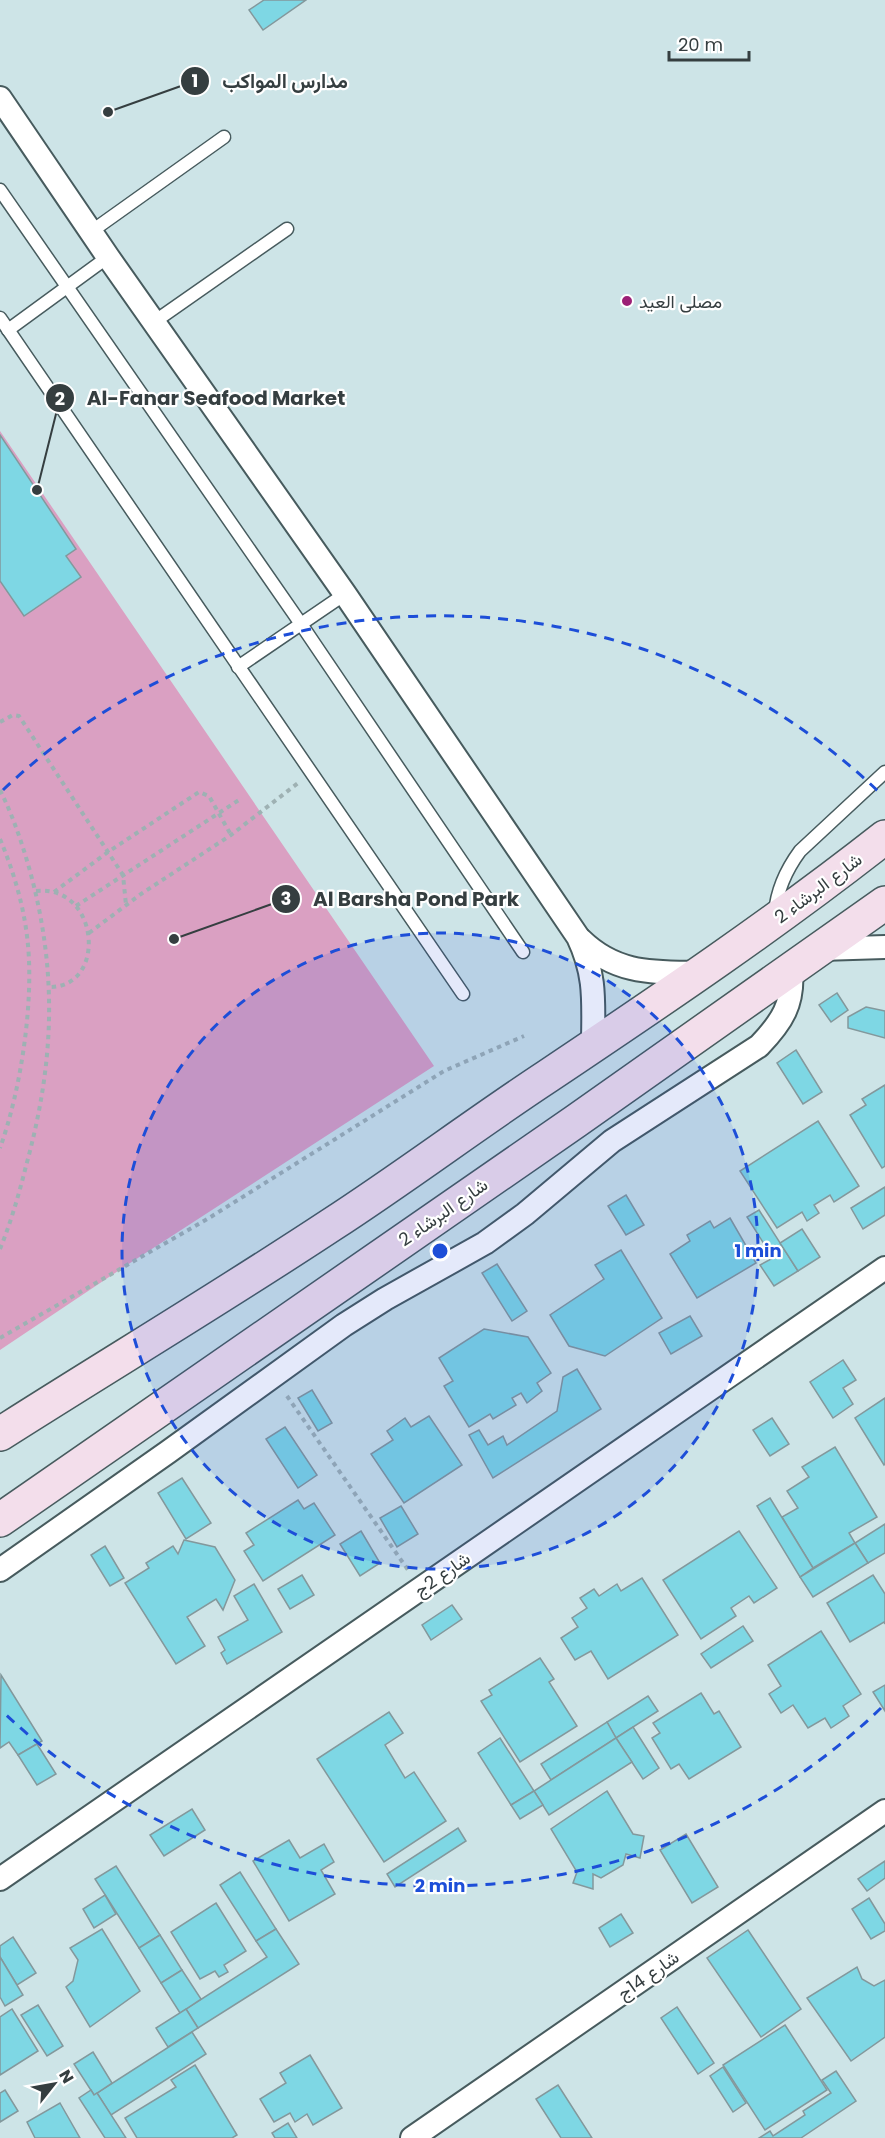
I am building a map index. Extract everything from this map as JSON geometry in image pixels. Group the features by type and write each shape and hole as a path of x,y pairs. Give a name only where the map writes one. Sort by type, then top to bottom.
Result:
{"street":[{"path":"0,98 108,257 345,594 578,937 590,965 593,980 593,1047"},
{"name":"شارع البرشاء 2","path":"0,1434 313,1237 701,973 885,837"},
{"name":"شارع البرشاء 2","path":"0,1520 576,1121 885,903"},
{"path":"578,937 605,959 634,970 701,973"},
{"path":"821,949 885,948"},
{"path":"0,1570 344,1325 385,1299 485,1243 533,1208 612,1140 759,1046 772,1032 789,1005 791,969"},
{"name":"شارع 2ج","path":"0,1879 885,1268"},
{"name":"شارع 14ج","path":"412,2138 885,1811"}],"lane":[{"path":"92,231 224,137"},
{"path":"0,190 301,624 523,952"},
{"path":"154,322 287,229"},
{"path":"8,330 108,257"},
{"path":"0,318 463,994"},
{"path":"238,667 345,594"},
{"path":"774,921 781,883 800,850 885,772"}],"path":[{"path":"0,722 13,715 19,716 123,875 126,905"},
{"path":"88,933 231,835 311,772"},
{"path":"0,790 21,837 45,934 49,966 50,1030 42,1102 16,1205 0,1249"},
{"path":"54,892 108,852 199,792 207,794 231,835"},
{"path":"75,906 242,798"},
{"path":"0,839 19,895 27,937 28,1004 20,1072 0,1148"},
{"path":"36,891 54,892 64,896 84,919 88,933 88,958 83,967 68,982 56,988 48,987"},
{"path":"0,1338 209,1218 444,1071 524,1036"},
{"path":"273,1376 421,1588"}],"shaded area":[{"path":"0,431 434,1066 0,1350"}],"building":[{"path":"264,0 306,0 263,30 249,10"},
{"path":"0,435 76,549 66,556 81,577 24,616 0,581"},
{"path":"837,993 848,1010 831,1022 819,1005"},
{"path":"866,1007 885,1011 885,1038 848,1028 848,1017"},
{"path":"796,1050 822,1092 803,1104 777,1063"},
{"path":"885,1085 885,1166 882,1168 850,1115 866,1105 862,1099"},
{"path":"818,1121 859,1186 834,1202 830,1195 814,1205 819,1213 807,1221 802,1212 777,1228 740,1171"},
{"path":"885,1187 885,1215 863,1229 851,1208"},
{"path":"626,1195 644,1225 626,1235 608,1206"},
{"path":"759,1210 798,1271 774,1286 760,1265 773,1258 747,1217"},
{"path":"730,1218 756,1263 697,1298 670,1254 690,1241 687,1235 710,1221 714,1228"},
{"path":"802,1229 820,1257 798,1271 780,1243"},
{"path":"621,1250 662,1318 605,1356 569,1346 550,1315 604,1279 595,1265"},
{"path":"497,1264 527,1311 512,1321 482,1273"},
{"path":"690,1316 702,1336 671,1354 659,1333"},
{"path":"484,1329 528,1337 551,1373 537,1383 542,1391 527,1403 521,1393 512,1398 516,1405 493,1419 490,1414 469,1427 444,1386 453,1381 439,1358"},
{"path":"843,1360 856,1380 843,1388 853,1404 833,1418 810,1382"},
{"path":"577,1369 601,1409 493,1478 469,1435 479,1430 488,1445 503,1436 507,1445 557,1411 563,1377"},
{"path":"312,1390 332,1423 318,1431 298,1398"},
{"path":"885,1398 885,1464 884,1465 855,1418"},
{"path":"429,1416 462,1465 404,1503 371,1454 393,1440 387,1431 405,1418 411,1427"},
{"path":"772,1418 789,1444 770,1456 753,1430"},
{"path":"285,1427 317,1475 298,1488 266,1439"},
{"path":"835,1447 877,1517 849,1533 855,1543 813,1568 782,1517 798,1508 787,1491 809,1477 802,1467"},
{"path":"182,1478 211,1523 186,1539 158,1493"},
{"path":"770,1498 813,1568 800,1577 757,1506"},
{"path":"298,1500 304,1509 314,1503 335,1535 263,1581 244,1551 254,1545 246,1533"},
{"path":"401,1506 418,1534 397,1547 380,1518"},
{"path":"885,1524 885,1553 868,1563 855,1543"},
{"path":"361,1531 380,1563 360,1576 340,1544"},
{"path":"739,1531 777,1588 754,1603 749,1596 731,1608 736,1616 701,1639 663,1580"},
{"path":"184,1540 215,1547 235,1580 223,1610 216,1599 187,1617 205,1646 176,1664 125,1583 149,1568 146,1563 173,1546 178,1554"},
{"path":"855,1543 868,1563 813,1597 800,1577"},
{"path":"105,1546 124,1578 110,1586 91,1555"},
{"path":"302,1575 314,1595 290,1609 278,1589"},
{"path":"873,1575 885,1594 885,1624 884,1622 850,1642 827,1603"},
{"path":"642,1578 678,1635 608,1679 591,1651 575,1660 561,1638 578,1627 572,1618 587,1608 580,1598 594,1589 599,1596 617,1584 621,1591"},
{"path":"254,1584 282,1632 227,1664 221,1653 225,1650 218,1637 248,1620 234,1596"},
{"path":"452,1605 462,1619 431,1640 422,1625"},
{"path":"743,1626 753,1641 711,1668 701,1654"},
{"path":"821,1631 861,1694 843,1706 849,1716 831,1728 825,1718 808,1728 793,1705 781,1713 769,1694 781,1686 768,1665"},
{"path":"540,1658 554,1679 549,1682 577,1726 520,1762 481,1701 492,1695 489,1690"},
{"path":"1,1675 42,1741 18,1755 9,1742 0,1748"},
{"path":"885,1685 885,1711 873,1692"},
{"path":"701,1693 714,1714 719,1711 741,1747 689,1779 679,1764 671,1769 652,1738 660,1733 653,1723"},
{"path":"648,1696 658,1711 616,1738 607,1722"},
{"path":"389,1712 403,1733 385,1745 405,1778 414,1772 446,1821 384,1862 317,1759"},
{"path":"607,1722 616,1738 551,1780 541,1764"},
{"path":"633,1727 659,1768 643,1779 616,1738"},
{"path":"500,1738 534,1791 511,1805 478,1753"},
{"path":"616,1738 632,1762 549,1815 534,1791"},
{"path":"37,1744 56,1774 37,1785 18,1755"},
{"path":"534,1791 543,1805 520,1819 511,1805"},
{"path":"607,1791 633,1834 644,1836 640,1858 626,1854 623,1865 601,1878 593,1874 593,1889 573,1883 577,1872 551,1829"},
{"path":"192,1809 205,1830 164,1856 150,1835"},
{"path":"458,1828 466,1841 395,1887 387,1874"},
{"path":"686,1834 718,1887 692,1903 660,1850"},
{"path":"289,1840 300,1858 324,1844 334,1862 321,1870 335,1894 289,1921 253,1861"},
{"path":"885,1861 885,1878 867,1891 858,1879"},
{"path":"116,1866 160,1935 139,1948 95,1879"},
{"path":"240,1872 276,1929 256,1941 220,1885"},
{"path":"105,1895 116,1914 94,1928 83,1909"},
{"path":"869,1898 885,1924 885,1931 871,1939 852,1909"},
{"path":"216,1903 246,1951 224,1965 228,1972 219,1977 215,1971 200,1979 171,1932"},
{"path":"621,1914 633,1933 610,1947 599,1928"},
{"path":"102,1929 140,1991 90,2027 66,1987 73,1981 78,1960 70,1948"},
{"path":"276,1929 299,1964 198,2028 186,2009 267,1957 256,1941"},
{"path":"748,1930 801,2009 761,2037 707,1958"},
{"path":"160,1935 182,1970 161,1983 139,1948"},
{"path":"13,1937 36,1973 17,1985 0,1957 0,1946"},
{"path":"0,1957 23,1995 5,2006 0,1997"},
{"path":"857,1967 862,1979 874,1986 885,1980 885,2037 851,2061 807,1998"},
{"path":"182,1970 201,1999 180,2013 161,1983"},
{"path":"38,2005 63,2046 47,2056 21,2015"},
{"path":"677,2007 714,2063 698,2074 661,2018"},
{"path":"12,2009 38,2051 0,2075 0,2017"},
{"path":"186,2009 198,2028 168,2047 156,2028"},
{"path":"785,2025 827,2090 765,2130 723,2065"},
{"path":"192,2032 206,2054 111,2115 97,2093"},
{"path":"93,2052 112,2083 94,2095 74,2064"},
{"path":"310,2055 342,2108 313,2125 307,2114 295,2122 290,2113 274,2122 260,2099 286,2083 280,2073"},
{"path":"195,2065 237,2135 232,2138 137,2138 125,2118 176,2087 171,2080"},
{"path":"723,2067 746,2103 733,2112 710,2076"},
{"path":"836,2071 856,2101 801,2138 759,2138 770,2131 773,2136 805,2115 803,2111 831,2093 822,2080"},
{"path":"558,2085 592,2138 561,2138 536,2099"},
{"path":"5,2090 18,2111 0,2122 0,2093"},
{"path":"91,2090 94,2095 97,2093 126,2138 105,2138 79,2098"},
{"path":"60,2103 80,2138 35,2138 27,2122"},
{"path":"288,2123 297,2138 275,2138 272,2133"}],"place":[{"name":"مدارس المواكب","path":"108,112"},
{"name":"مصلى العيد","path":"627,301"},
{"name":"Al-Fanar Seafood Market","path":"37,490"},
{"name":"Al Barsha Pond Park","path":"174,939"}]}
